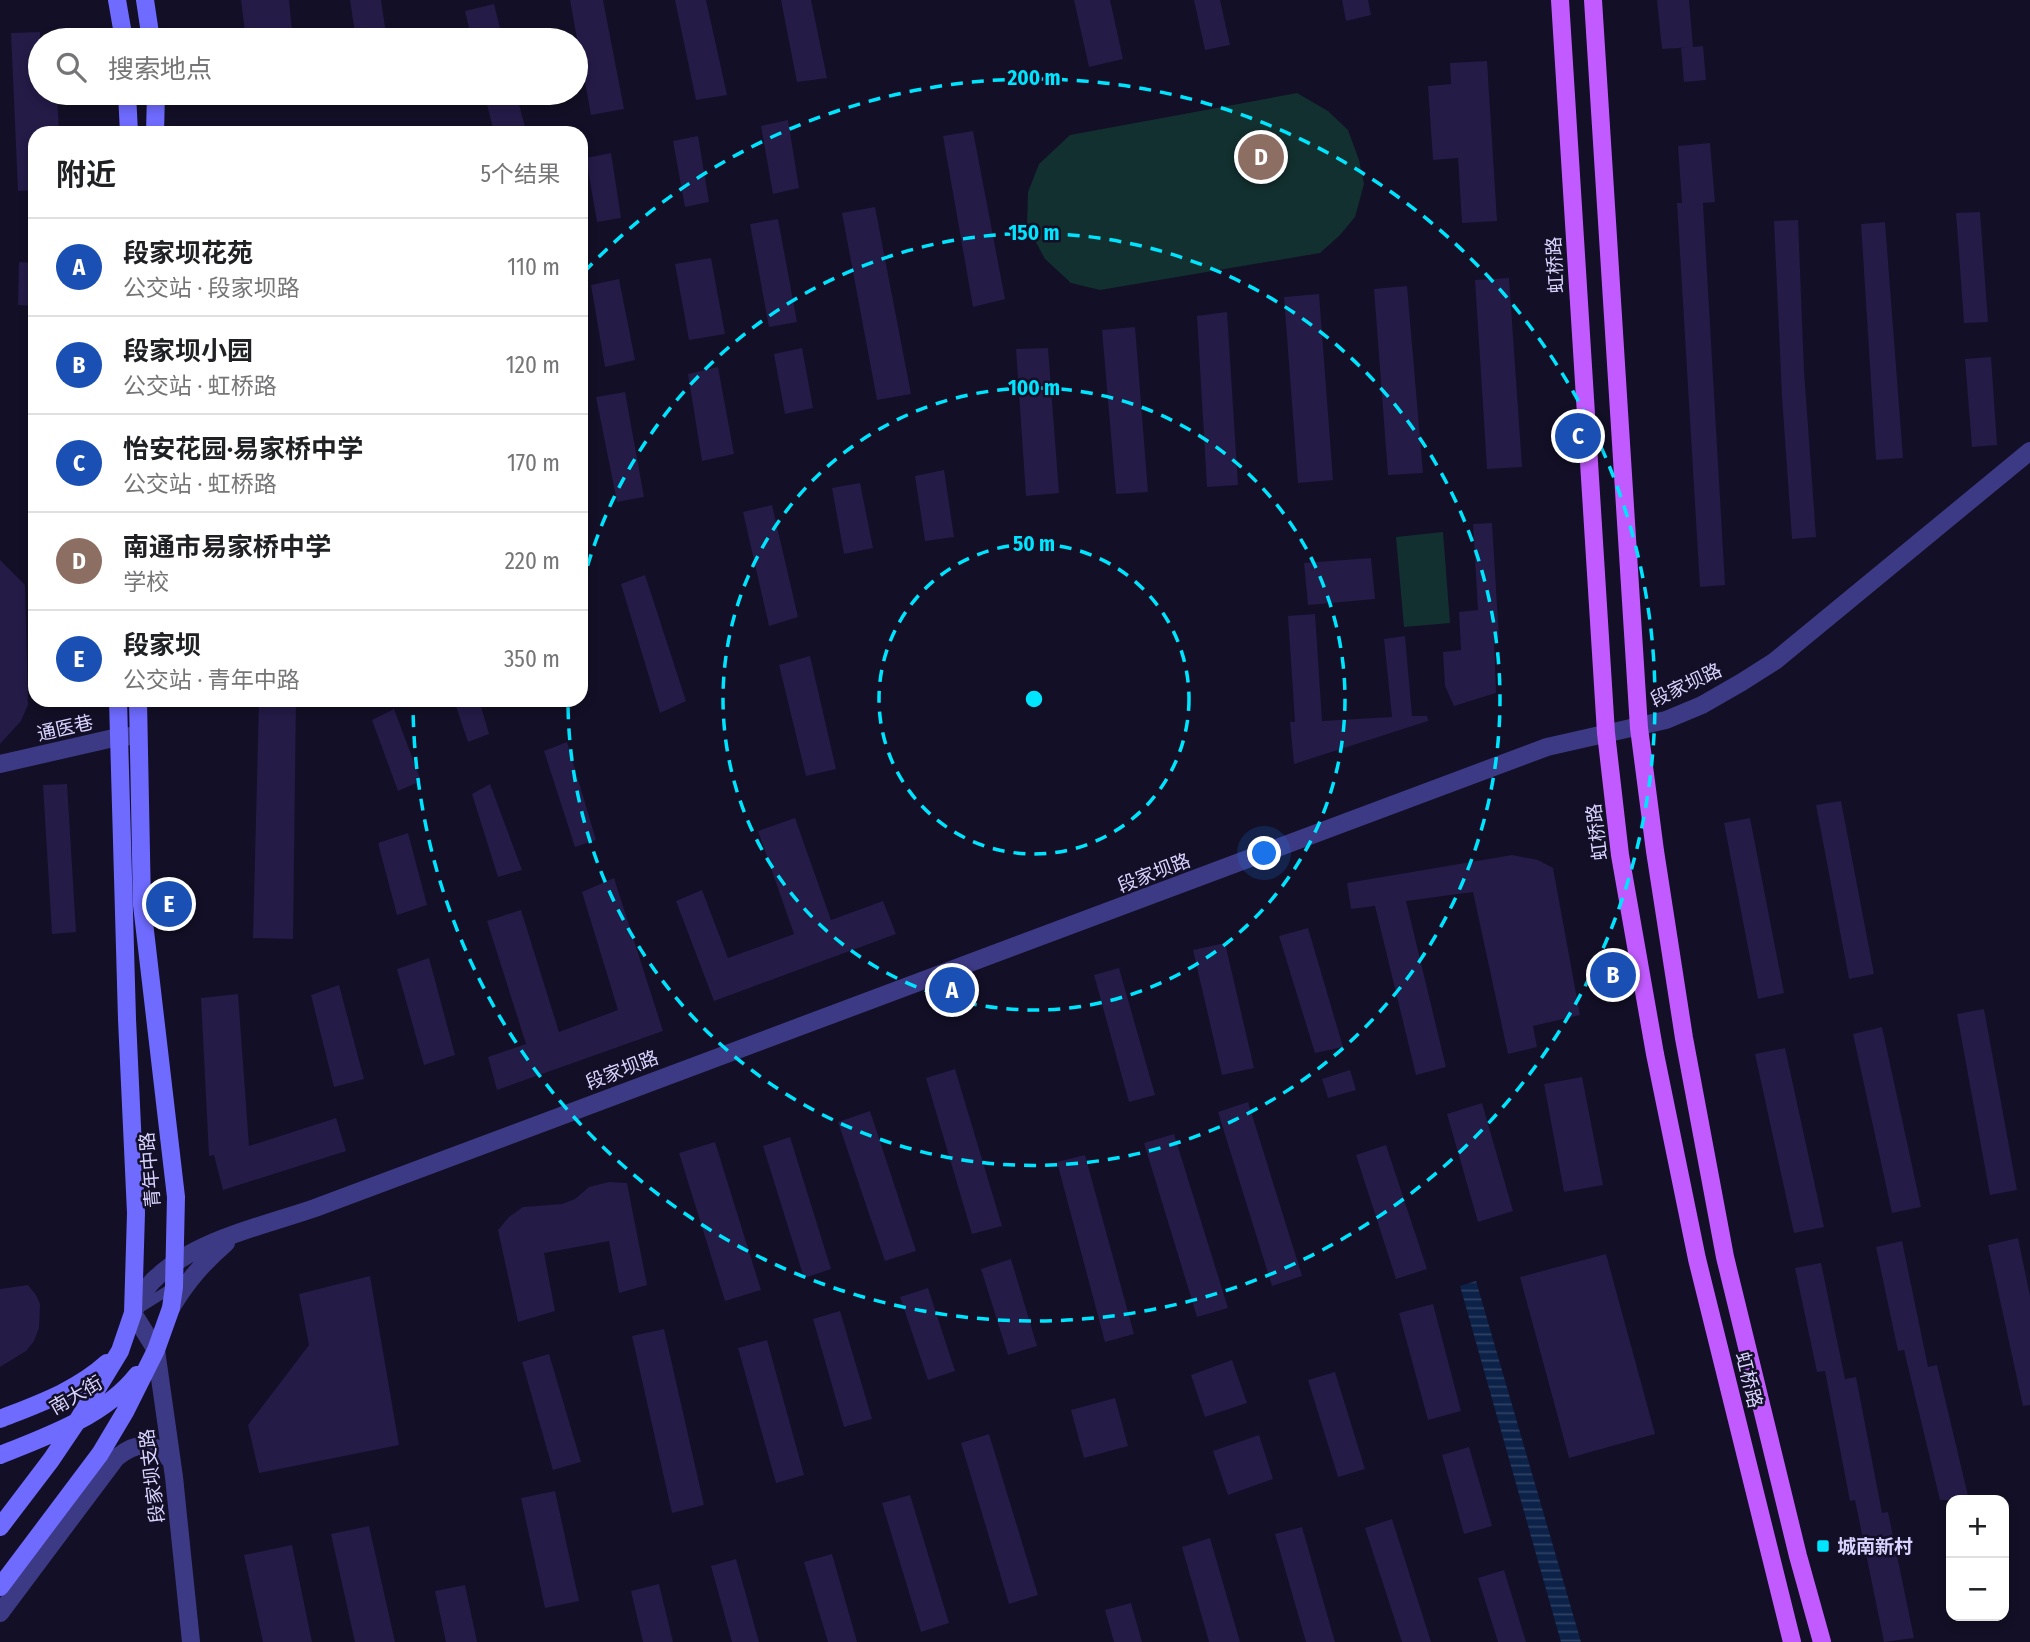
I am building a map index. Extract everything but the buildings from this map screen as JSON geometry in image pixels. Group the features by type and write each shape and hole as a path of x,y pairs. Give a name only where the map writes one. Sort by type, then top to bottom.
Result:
{"main road":[{"path":"117,0 122,28"},
{"path":"145,0 149,28"},
{"name":"虹桥路","path":"1560,0 1606,733 1620,855 1655,1054 1697,1259 1792,1642"},
{"name":"虹桥路","path":"1593,0 1639,727 1655,851 1684,1038 1725,1257 1798,1556 1822,1642"},
{"path":"128,105 129,126"},
{"path":"155,126 156,105"},
{"name":"青年中路","path":"0,1527 78,1420 120,1351 133,1313 136,1213 118,707"},
{"name":"青年中路","path":"0,1587 100,1454 156,1350 171,1308 176,1197 142,905 138,707"},
{"name":"南大街","path":"0,1455 100,1409 128,1387 156,1350"},
{"name":"南大街","path":"0,1419 70,1390 94,1374 120,1351"}],"street":[{"name":"段家坝路","path":"133,1313 155,1278 183,1256 206,1245 315,1208 1547,747 1666,720 1702,705 1774,661 2030,451"},
{"name":"通医巷","path":"0,764 118,737 139,735"},
{"name":"段家坝路","path":"171,1308 181,1290 205,1260 234,1236"},
{"name":"段家坝支路","path":"133,1313 156,1350 172,1462 191,1642"},
{"path":"0,1613 116,1458 128,1448 140,1445 158,1449 172,1462"}],"lane":[{"name":"段家坝路","path":"133,1313 174,1287 201,1255 234,1236"}],"green space":[{"path":"1297,93 1328,111 1348,130 1364,184 1355,217 1320,253 1100,290 1071,283 1045,259 1027,226 1028,192 1039,164 1070,135"},
{"path":"1443,532 1450,623 1404,627 1396,537"}],"water":[{"path":"1476,1281 1581,1642 1561,1642 1460,1286"}],"place":[{"name":"南通市易家桥中学","path":"1261,157"},
{"name":"怡安花园·易家桥中学","path":"1578,436"},
{"name":"段家坝","path":"169,904"},
{"name":"段家坝小园","path":"1613,975"},
{"name":"段家坝花苑","path":"952,990"},
{"name":"城南新村","path":"1823,1546"}]}
